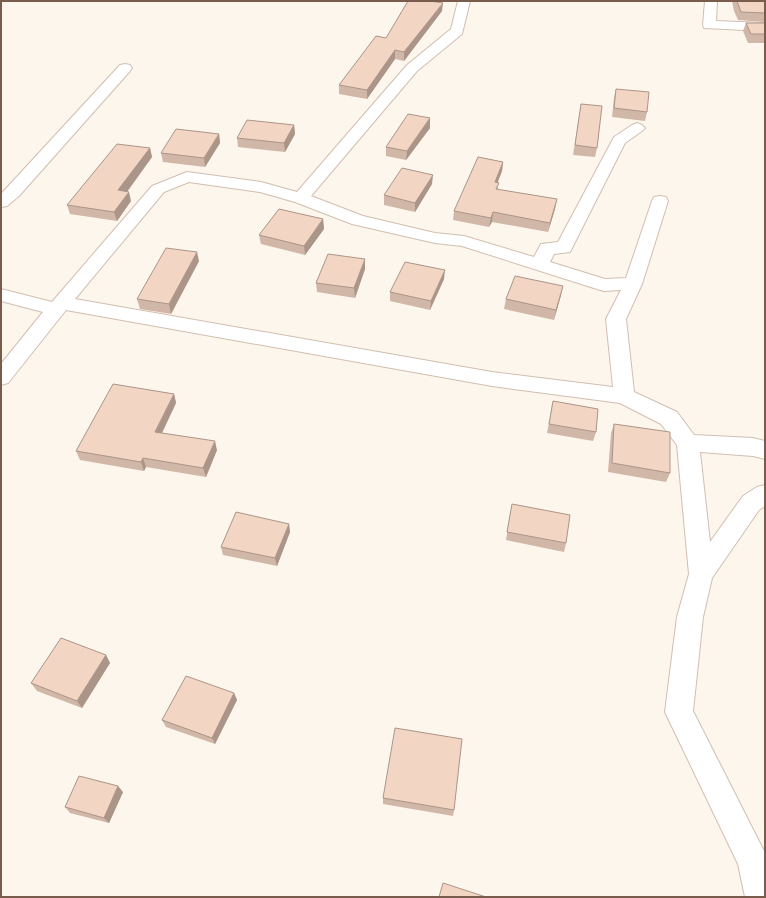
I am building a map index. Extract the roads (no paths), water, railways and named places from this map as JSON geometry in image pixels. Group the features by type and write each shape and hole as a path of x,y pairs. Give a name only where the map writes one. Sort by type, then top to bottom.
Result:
{"street":[{"path":"301,198 412,68 457,31 464,1"},
{"path":"710,1 709,25 765,27"},
{"path":"1,202 13,192 125,68"},
{"path":"540,265 547,248 564,248 619,140 637,128"},
{"path":"1,378 58,306 158,190 186,177 262,187 301,198 358,220 435,238 464,241 604,285 633,284"},
{"path":"624,396 616,319 633,284 660,201"},
{"path":"1,296 492,380 624,396 669,418 688,443 701,574 690,617 679,712 753,861 761,897"},
{"path":"688,443 753,447 765,450"},
{"path":"701,574 751,503 765,494"}]}
